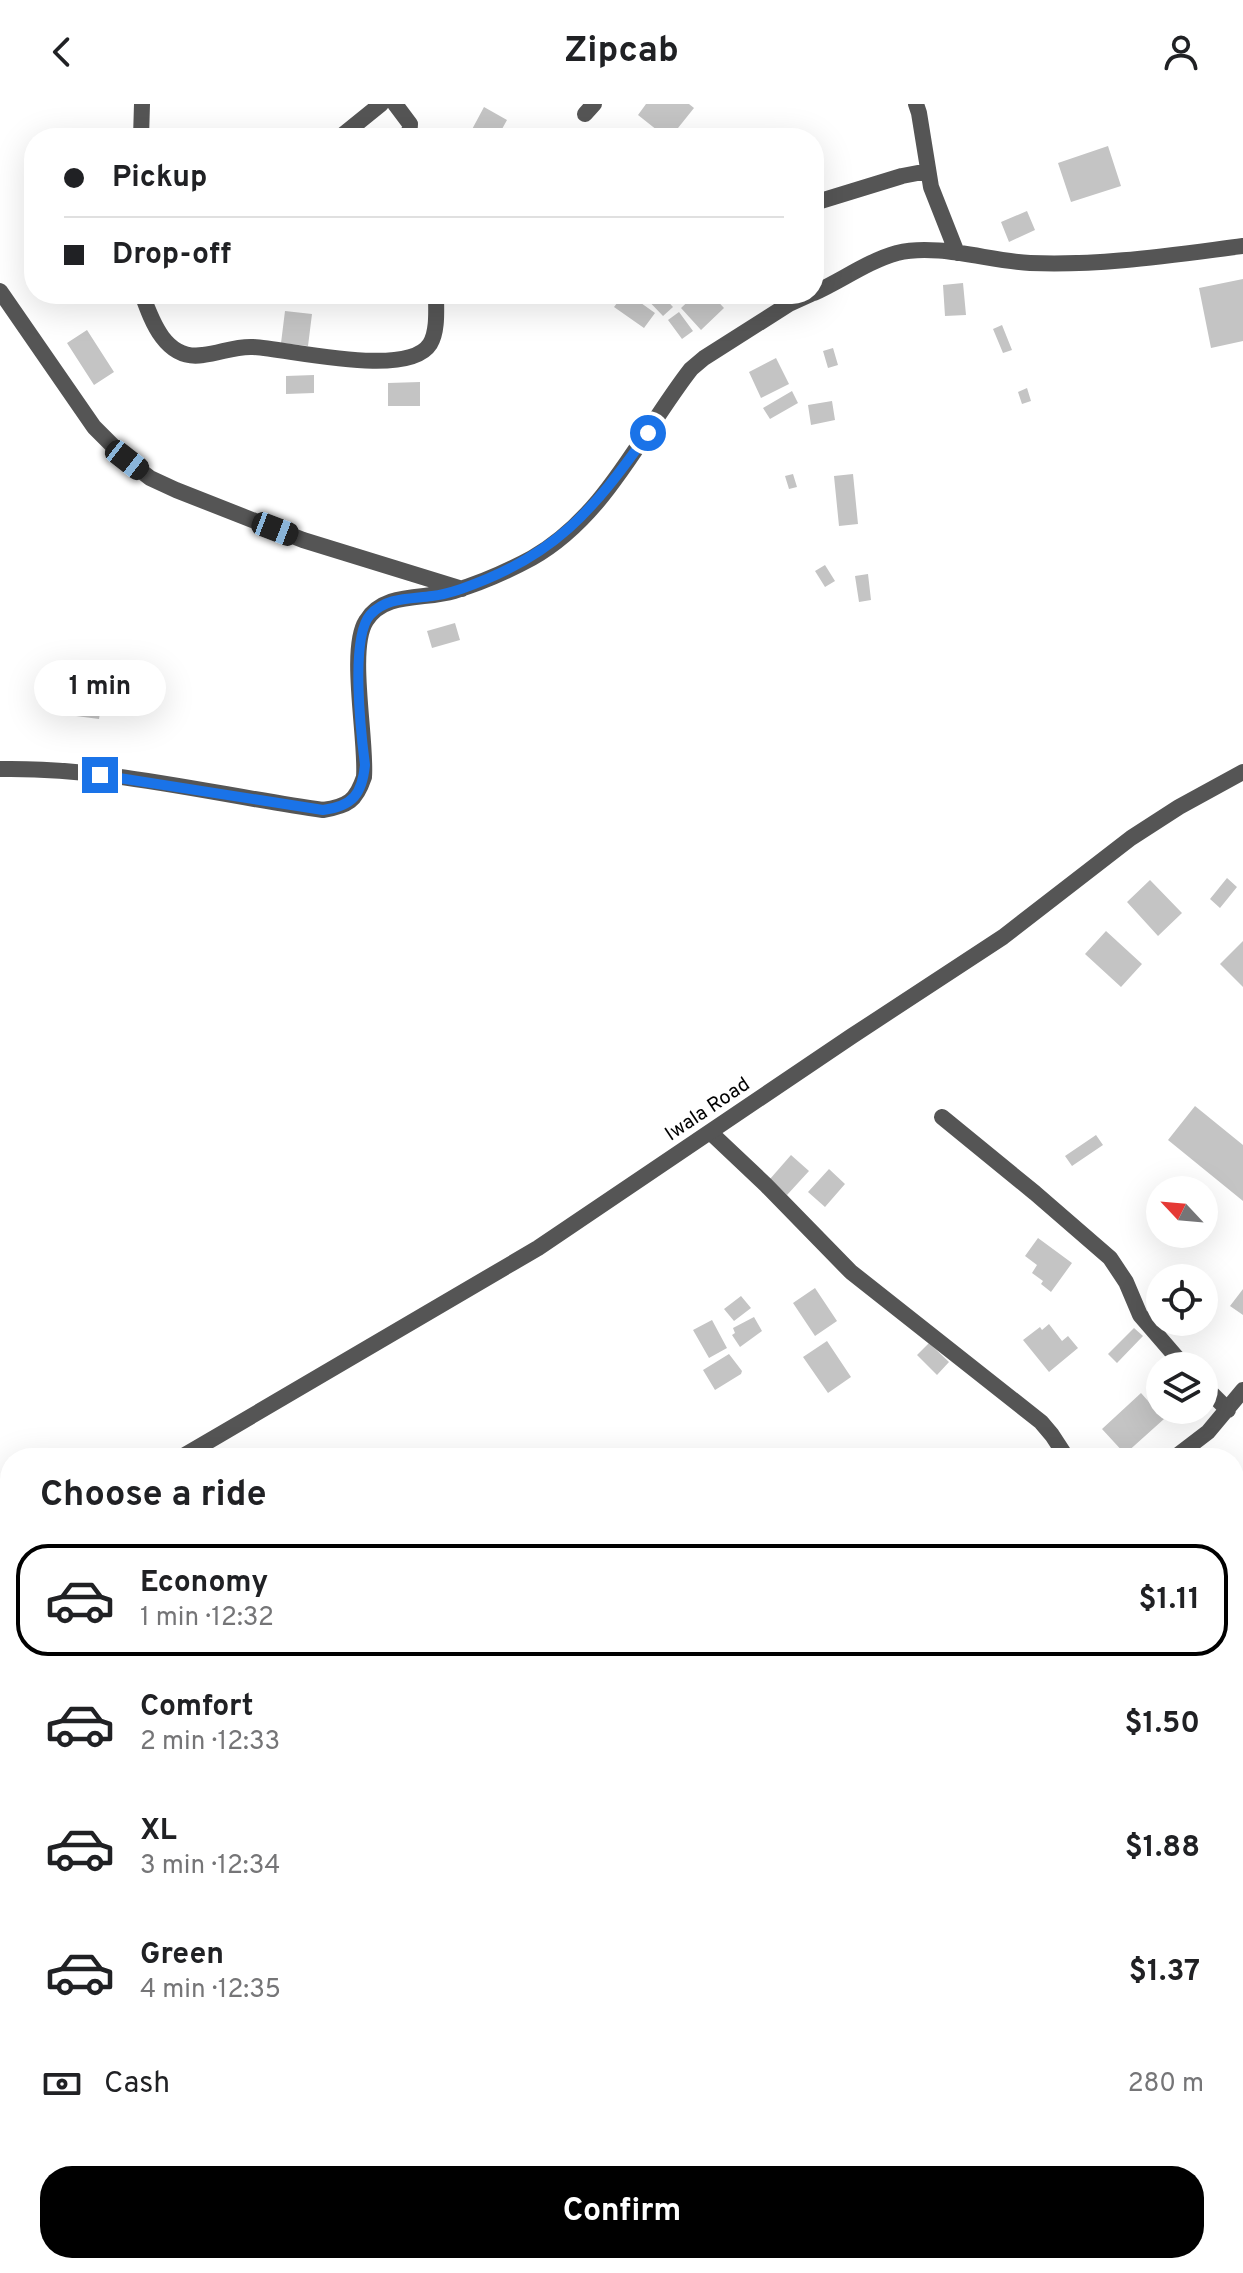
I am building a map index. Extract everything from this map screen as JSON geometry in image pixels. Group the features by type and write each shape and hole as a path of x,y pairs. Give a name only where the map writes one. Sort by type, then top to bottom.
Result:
{"street":[{"path":"141,128 142,104"},
{"path":"351,128 381,104"},
{"path":"395,104 410,128"},
{"path":"916,104 931,187 957,253"},
{"path":"824,200 928,171"},
{"path":"824,288 884,258 915,251 1027,262 1087,264 1243,246"},
{"path":"0,291 94,427 150,478 303,540 462,589"},
{"path":"146,304 166,344 190,355 240,346 380,361 408,358 423,352 432,341 436,304"},
{"path":"0,769 48,769 122,778 323,810 350,803 359,790 365,765 359,686 362,627 370,614 385,604 462,589 534,557 582,518 626,465 691,369 789,304"},
{"name":"Iwala Road","path":"197,1448 538,1248 1003,937 1131,838 1243,772"},
{"path":"942,1117 1110,1258 1126,1282 1140,1315 1171,1352"},
{"path":"711,1133 851,1272 1041,1422 1060,1448"},
{"path":"1187,1448 1208,1432 1243,1390"},
{"path":"1218,1400 1228,1410"}],"building":[{"path":"646,104 689,104 694,108 678,128 654,128 638,115"},
{"path":"484,107 507,120 503,128 473,128"},
{"path":"1108,146 1121,186 1071,202 1058,163"},
{"path":"1027,211 1035,230 1009,242 1001,222"},
{"path":"1243,279 1243,341 1211,348 1199,288"},
{"path":"963,283 966,315 945,316 943,285"},
{"path":"616,304 642,304 655,313 644,328 614,307"},
{"path":"652,304 670,304 673,307 663,316"},
{"path":"685,304 720,304 724,308 701,330 681,308"},
{"path":"285,311 312,314 308,346 281,343"},
{"path":"679,312 693,331 682,339 668,320"},
{"path":"1002,325 1012,350 1003,353 993,329"},
{"path":"87,330 114,372 94,385 67,343"},
{"path":"833,348 838,365 828,368 823,351"},
{"path":"776,358 789,384 761,398 749,372"},
{"path":"314,375 314,393 286,394 286,376"},
{"path":"420,382 420,406 388,406 388,383"},
{"path":"1027,388 1031,401 1022,404 1018,392"},
{"path":"792,391 798,403 770,419 763,408"},
{"path":"832,401 835,420 811,425 808,405"},
{"path":"793,474 797,487 789,489 785,476"},
{"path":"853,474 858,524 839,526 834,476"},
{"path":"825,565 835,581 825,587 815,571"},
{"path":"868,574 871,600 859,602 855,576"},
{"path":"455,623 460,640 432,648 427,631"},
{"path":"78,704 101,707 99,719 76,716"},
{"path":"1227,878 1237,887 1220,908 1210,899"},
{"path":"1150,880 1182,913 1158,936 1127,902"},
{"path":"1106,931 1142,964 1121,987 1085,954"},
{"path":"1243,941 1243,987 1220,964"},
{"path":"1195,1106 1243,1145 1243,1201 1218,1181 1218,1176 1212,1176 1168,1140"},
{"path":"1096,1135 1103,1145 1072,1166 1065,1156"},
{"path":"791,1155 809,1171 787,1195 770,1179"},
{"path":"829,1169 845,1184 825,1207 808,1192"},
{"path":"1038,1238 1072,1263 1051,1292 1032,1273 1037,1265 1025,1256"},
{"path":"815,1288 837,1321 815,1336 793,1303"},
{"path":"1243,1289 1243,1315 1230,1306"},
{"path":"741,1296 751,1308 734,1321 724,1309"},
{"path":"754,1317 762,1331 740,1347 732,1335 735,1333 733,1328"},
{"path":"712,1320 727,1348 709,1358 693,1330"},
{"path":"1049,1324 1062,1341 1068,1336 1078,1348 1049,1372 1023,1340"},
{"path":"1134,1328 1143,1336 1117,1363 1108,1354"},
{"path":"827,1341 851,1377 828,1393 803,1357"},
{"path":"929,1343 949,1362 937,1375 917,1355"},
{"path":"729,1354 742,1371 741,1374 715,1390 703,1370"},
{"path":"1141,1393 1146,1399 1146,1424 1158,1424 1132,1448 1119,1448 1102,1429"}],"route":[{"path":"100,775 323,810 350,803 364,777 360,650 362,627 370,614 391,601 462,589 534,557 582,518 648,433"}]}
